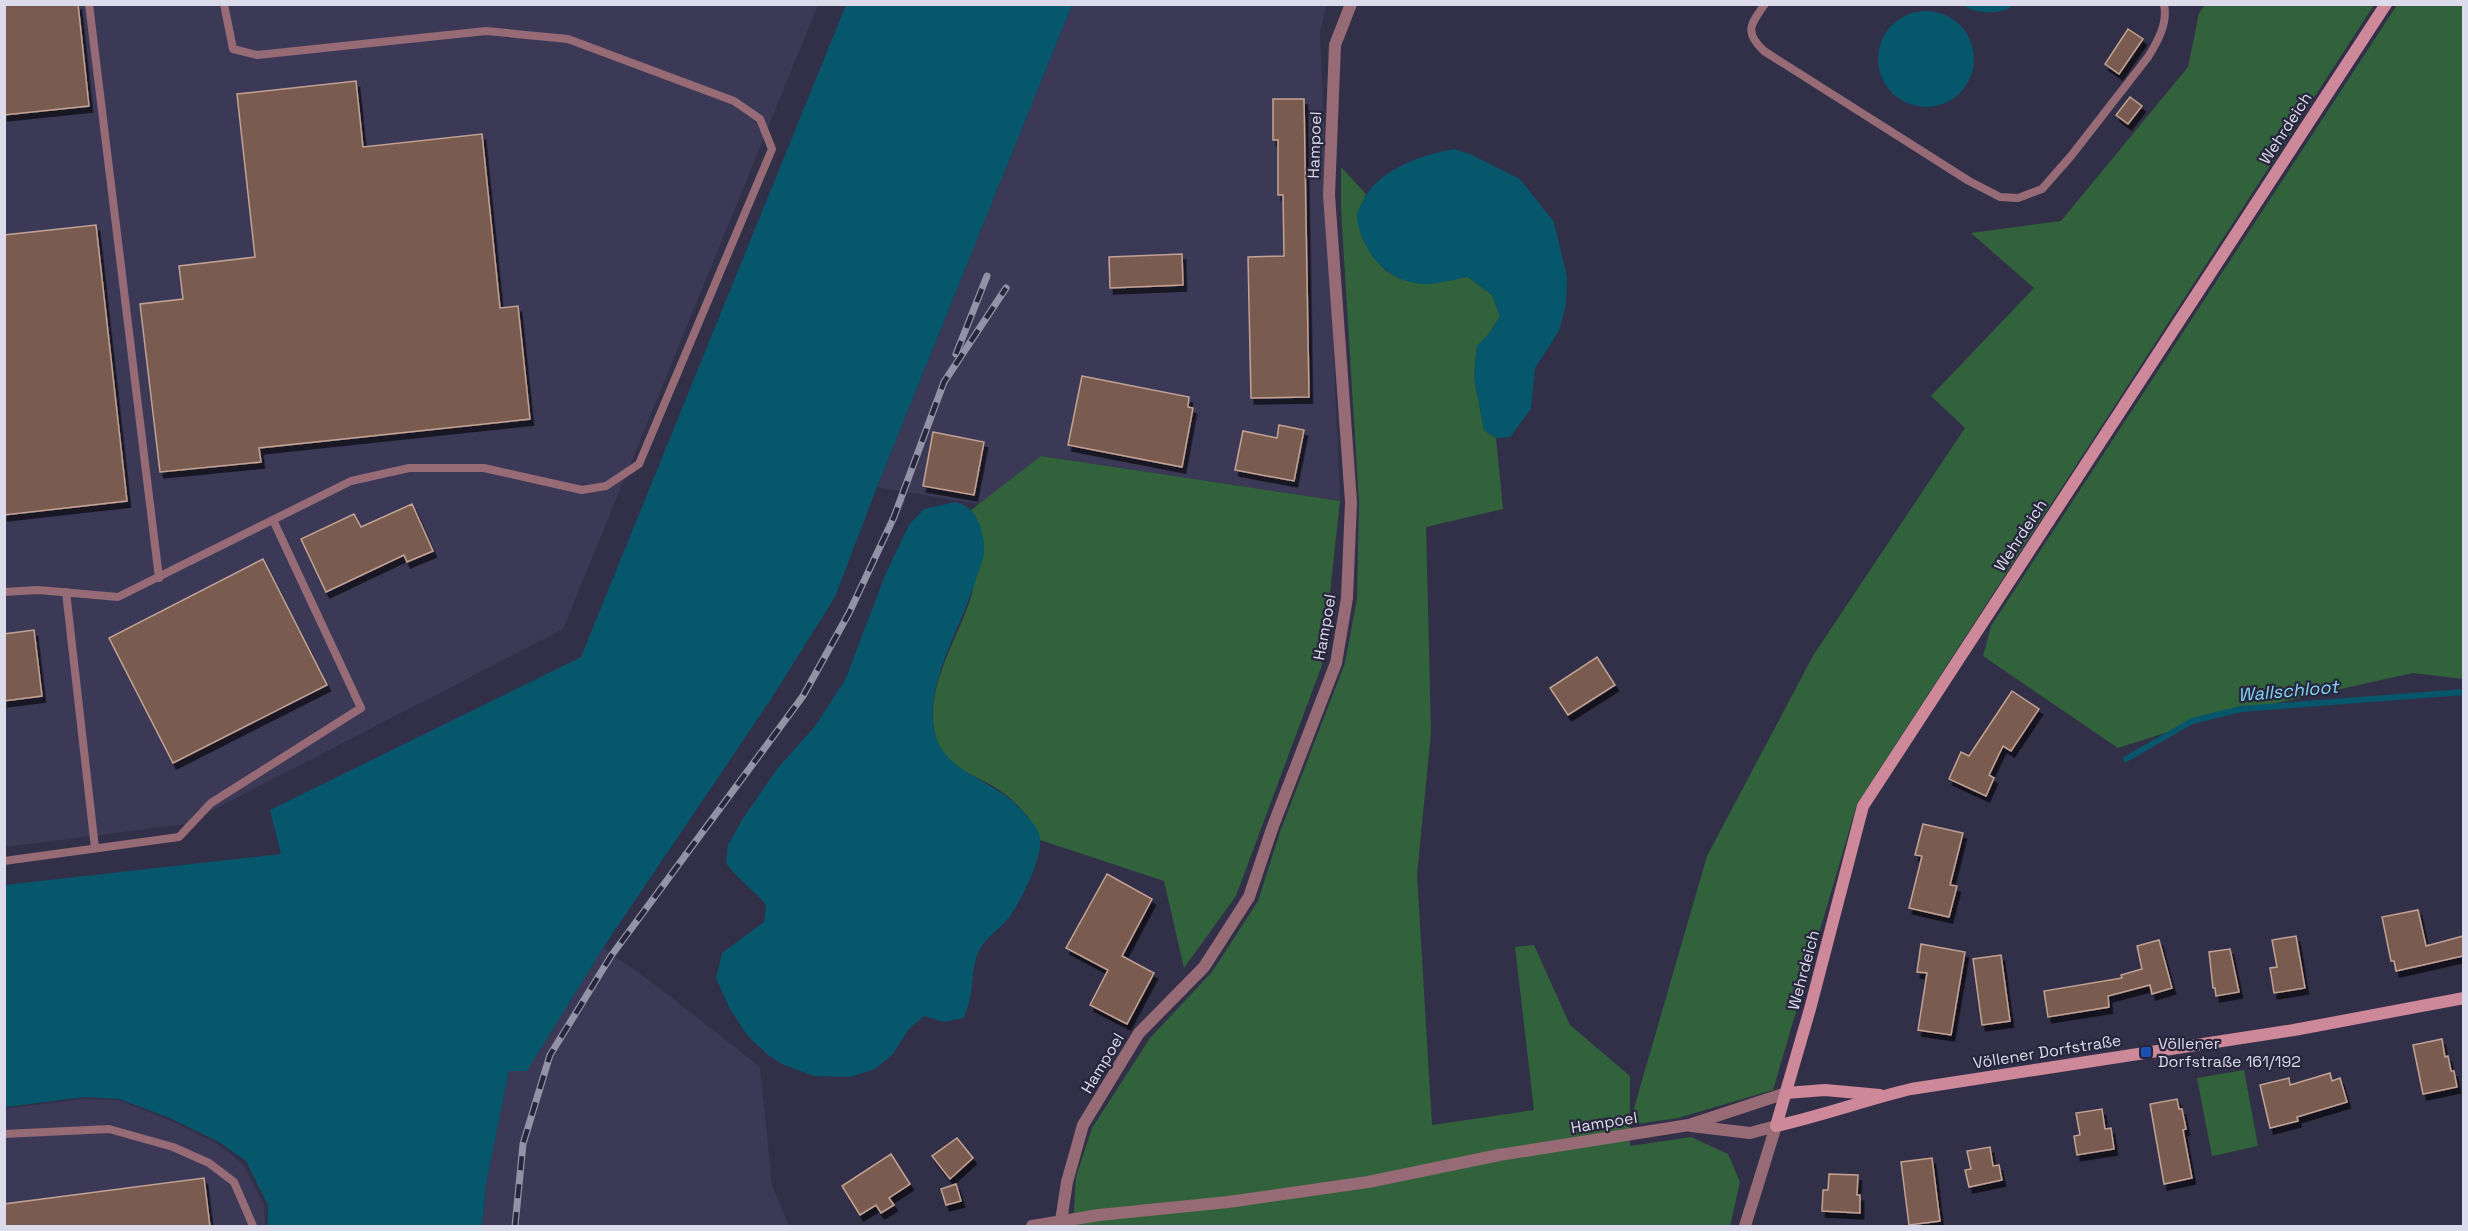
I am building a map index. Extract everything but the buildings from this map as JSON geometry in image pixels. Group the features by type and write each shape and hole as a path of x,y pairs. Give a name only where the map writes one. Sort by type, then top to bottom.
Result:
{"street":[{"name":"Hampoel","path":"1061,1221 1067,1182 1083,1125 1139,1033 1204,967 1249,897 1273,826 1336,663 1347,598 1351,502 1329,195 1335,45 1351,4"},
{"name":"Wehrdeich","path":"1776,1126 1810,1009 1863,806 2386,4"},
{"name":"Völlener Dorfstraße","path":"1776,1126 1820,1116 1884,1095 1911,1089 2294,1030 2463,998"},
{"name":"Völlener Dorfstraße","path":"1786,1093 1825,1090 1884,1095"},
{"name":"Hampoel","path":"1032,1227 1061,1221 1228,1202 1368,1182 1499,1155 1689,1125 1786,1093"},
{"name":"Hampoel","path":"1689,1125 1750,1133 1776,1126"},
{"path":"1745,1227 1776,1126"}],"lane":[{"path":"89,4 159,578"},
{"path":"4,592 38,590 118,597 351,481 409,468 484,468 582,490 606,486 639,464 772,149 760,118 734,101 568,39 486,31 257,55 233,49 224,4"},
{"path":"1765,4 1750,31 1753,41 1764,51 1969,181 2000,197 2018,198 2042,189 2071,156 2148,57 2159,40 2164,21 2164,4"},
{"path":"4,861 179,837 211,803 361,708 273,520"},
{"path":"66,592 95,848"},
{"path":"4,1134 109,1129 174,1146 209,1163 234,1182 253,1227"}],"shaded area":[{"path":"4,5 818,5 563,629 186,824 5,847"},
{"path":"1072,5 1326,5 1320,33 1340,501 1042,456 979,504 877,487"},
{"path":"603,948 654,984 760,1067 772,1185 789,1226 482,1226 486,1184 509,1070 527,1070"},
{"path":"84,1099 118,1100 171,1121 217,1144 243,1164 264,1205 265,1226 5,1226 4,1109"}],"green space":[{"path":"2205,5 2374,5 1857,804 1773,1090 1678,1118 1630,1125 1630,1146 1691,1137 1728,1154 1740,1182 1730,1226 1073,1226 1076,1177 1092,1128 1150,1038 1212,972 1258,901 1280,832 1345,663 1357,599 1359,503 1341,209 1341,167 1366,194 1357,215 1362,238 1373,257 1386,271 1400,279 1468,277 1492,295 1500,316 1489,334 1477,346 1474,377 1484,430 1496,438 1503,509 1426,527 1431,732 1417,875 1432,1125 1534,1110 1515,947 1534,945 1570,1025 1630,1076 1630,1122 1707,856 1814,654 1965,428 1931,396 2034,288 1971,233 2061,221 2188,67 2199,13"},
{"path":"2397,5 2463,5 2463,679 2413,673 2218,716 2118,748 1983,656 1991,626"},
{"path":"1041,456 1340,501 1322,665 1236,896 1184,968 1164,881 1040,840 1033,824 1008,796 956,765 942,751 937,741 933,711 935,694 945,660 974,584 978,531 977,521 971,510"},
{"path":"2244,1070 2258,1146 2212,1156 2197,1078"}],"water":[{"path":"846,5 1072,5 877,487 835,597 771,699 603,948 527,1071 509,1071 486,1184 482,1226 268,1226 268,1205 246,1161 219,1142 170,1118 119,1099 85,1097 5,1107 5,885 281,854 270,810 581,657"},
{"path":"1962,5 2015,5 2002,11 1982,12"},
{"path":"1926,11 1944,15 1960,25 1970,41 1974,59 1970,77 1960,93 1944,103 1926,107 1908,103 1892,93 1882,77 1878,59 1882,41 1892,25 1908,15"},
{"path":"1454,149 1470,154 1520,179 1554,222 1567,277 1566,305 1559,331 1535,368 1531,409 1510,437 1496,438 1484,430 1474,377 1477,346 1489,334 1500,316 1492,295 1468,277 1427,284 1399,278 1385,270 1374,258 1358,225 1359,210 1369,191 1378,181 1414,160"},
{"path":"956,502 970,510 978,520 983,537 984,554 972,592 940,673 933,705 934,729 940,746 951,760 1012,801 1033,823 1040,838 1038,857 1017,905 978,952 964,1018 944,1022 924,1016 908,1030 893,1054 875,1069 850,1077 814,1076 784,1065 768,1055 747,1035 730,1009 716,978 722,953 764,922 766,905 726,863 728,845 777,769 816,725 846,678 886,573 909,525 924,509"}],"waterway":[{"name":"Wallschloot","path":"2126,759 2192,721 2241,709 2464,692"}],"railway":[{"path":"956,354 987,276"},
{"path":"515,1226 523,1144 550,1055 611,956 803,696 849,613 894,517 944,382 1006,288"}],"place":[{"name":"Völlener Dorfstraße 161/192","path":"2146,1052"}]}
